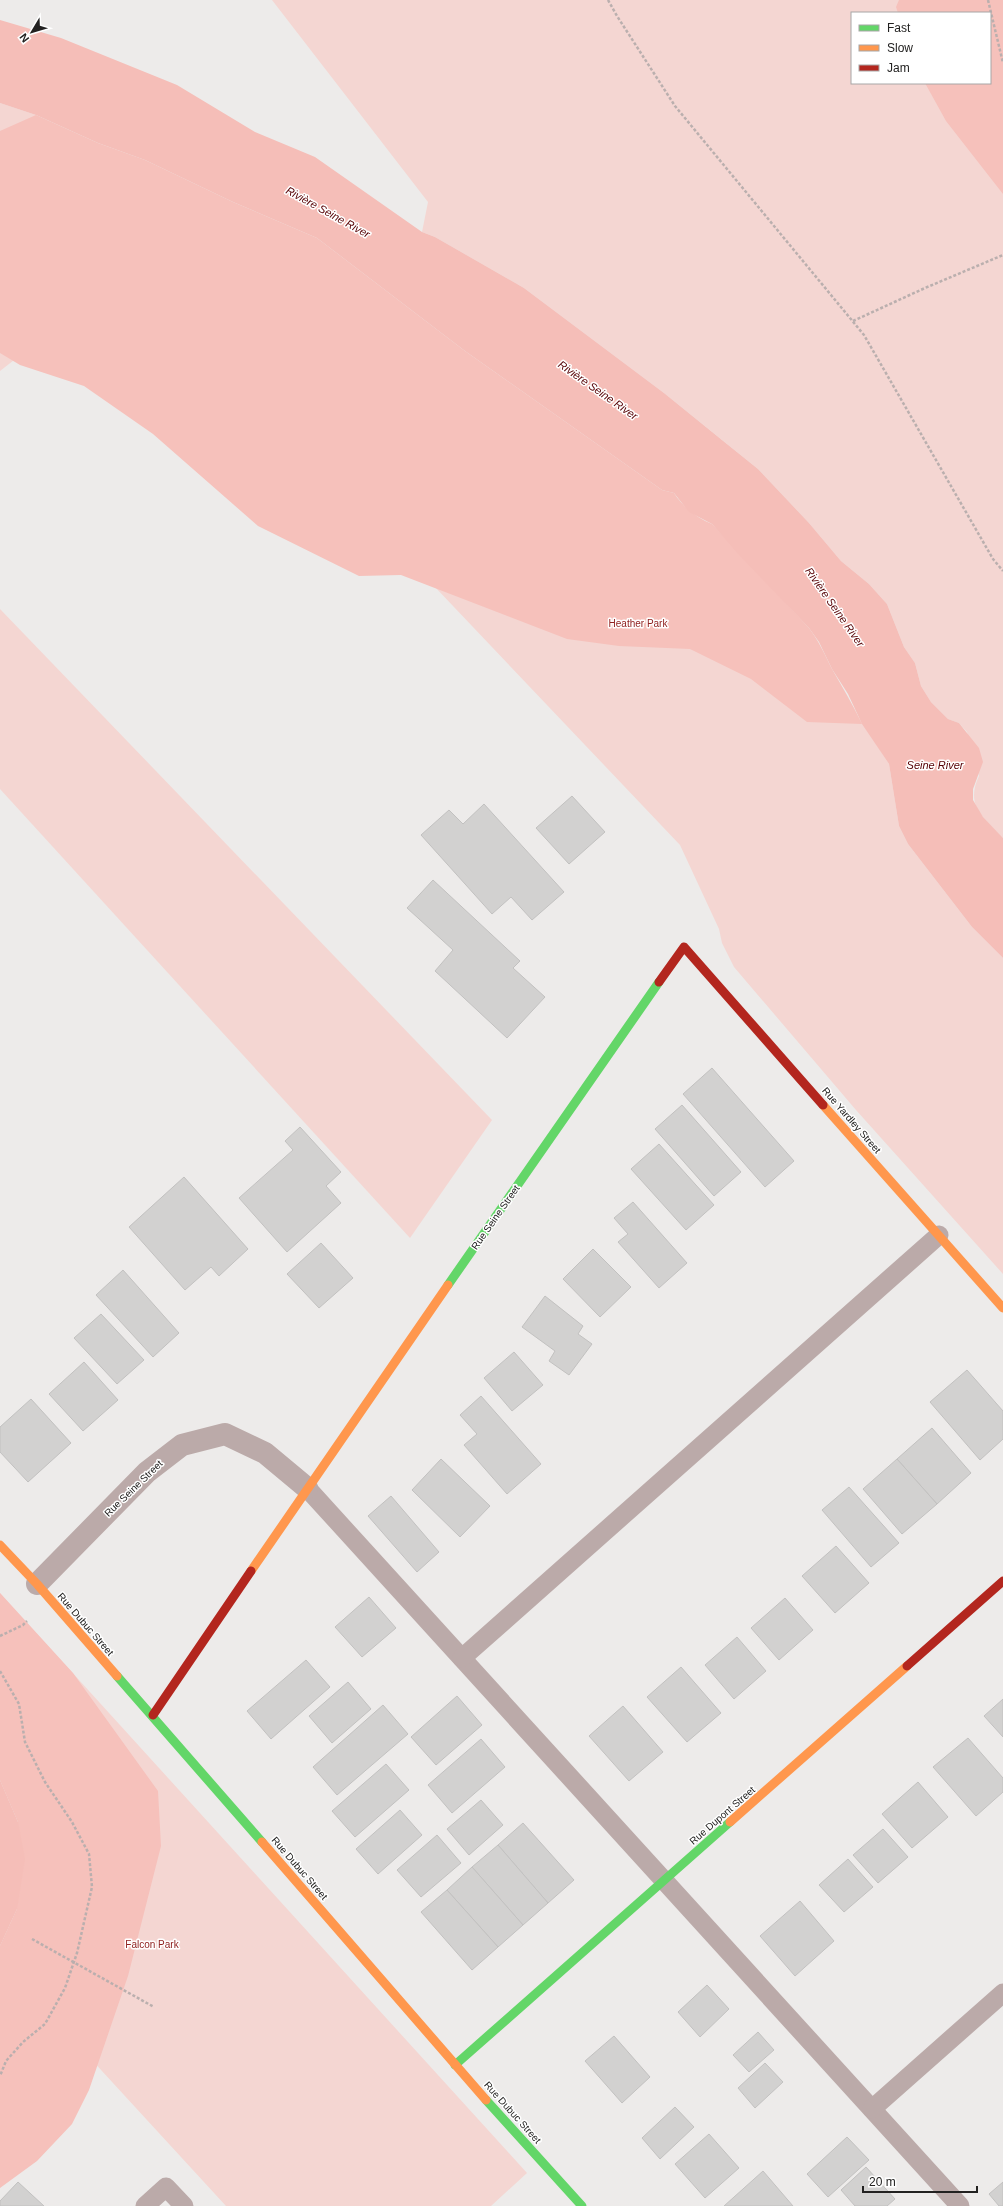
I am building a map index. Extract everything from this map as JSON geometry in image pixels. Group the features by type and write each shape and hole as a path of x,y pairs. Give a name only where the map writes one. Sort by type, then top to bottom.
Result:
{"street":[{"name":"Rue Yardley Street","path":"684,947 1003,1308"},
{"name":"Rue Seine Street","path":"153,1715 306,1488 684,947"},
{"name":"Rue Seine Street","path":"37,1584 148,1472 182,1445 224,1434 265,1453 306,1488"},
{"name":"Rue Dubuc Street","path":"0,1546 37,1584 153,1715 455,2065 582,2206"},
{"name":"Rue Dupont Street","path":"455,2065 1003,1581"}],"lane":[{"path":"462,1658 938,1236"},
{"path":"306,1488 665,1880 960,2206"},
{"path":"872,2109 1003,1992"},
{"path":"145,2206 166,2187 184,2206"}],"path":[{"path":"608,0 616,16 675,106 864,335 993,559 1003,571"},
{"path":"988,0 991,12"},
{"path":"991,12 1003,62"},
{"path":"853,321 1003,255"},
{"path":"0,1671 19,1704 25,1742 45,1782 72,1822 89,1854 92,1887 74,1963 65,1988 45,2024 23,2042 6,2061 0,2076"},
{"path":"32,1939 154,2007"}],"green space":[{"path":"272,0 1003,0 1003,838 983,817 975,803 975,786 979,776 967,732 959,723 948,719 931,702 921,686 915,663 904,647 887,604 869,584 841,561 809,523 758,469 664,393 524,288 435,237 422,232 428,202"},
{"path":"899,0 1003,0 1003,194 946,121 926,84 991,84 991,12 898,12 896,7"},
{"name":"Heather Park","path":"0,103 36,115 782,599 889,764 899,826 908,844 972,927 1003,958 1003,1274 856,1110 734,967 722,943 719,929 680,845 132,268 0,371"},
{"path":"36,115 98,143 145,160 233,202 317,238 465,351 662,490 674,493 691,512 712,524 809,628 819,643 862,724 807,722 751,679 690,649 619,646 567,639 401,575 359,576 258,526 153,434 84,386 20,365 0,353 0,131"},
{"path":"0,609 492,1120 410,1238 0,789"},
{"name":"Falcon Park","path":"0,1593 527,2173 491,2206 226,2206 0,1960 0,1946 17,1909 18,1822 0,1780"},
{"path":"0,1593 73,1673 158,1791 161,1846 128,1976 89,2090 72,2124 37,2161 0,2188 0,1946 17,1909 18,1822 0,1780"}],"water":[{"name":"Seine River","path":"0,20 61,38 177,85 255,132 315,157 422,232 435,237 524,288 664,393 758,469 809,523 841,561 869,584 887,604 904,647 915,663 921,686 931,702 948,719 959,723 979,748 983,762 973,789 973,800 983,817 1003,838 1003,958 972,927 908,844 899,826 889,764 862,724 848,694 832,669 819,642 809,628 739,555 712,524 689,512 674,493 662,490 465,351 317,238 233,202 145,160 98,143 36,115 0,103"},
{"path":"0,1780 18,1822 25,1859 17,1909 0,1946"}],"building":[{"path":"572,796 605,832 569,864 536,828"},
{"path":"484,804 564,892 532,920 511,897 492,914 421,835 449,810 463,824"},
{"path":"433,880 520,961 513,968 545,997 507,1038 435,971 453,950 407,908"},
{"path":"712,1068 794,1161 765,1187 683,1094"},
{"path":"682,1105 741,1172 714,1196 655,1129"},
{"path":"300,1127 341,1172 326,1186 341,1203 287,1252 239,1198 293,1150 285,1141"},
{"path":"659,1144 714,1205 686,1230 631,1169"},
{"path":"184,1177 248,1249 219,1276 211,1267 185,1290 129,1227"},
{"path":"633,1202 687,1263 659,1288 618,1242 628,1234 614,1218"},
{"path":"321,1243 353,1278 319,1308 287,1274"},
{"path":"593,1249 631,1287 600,1317 563,1279"},
{"path":"123,1270 179,1333 153,1357 96,1295"},
{"path":"545,1296 583,1326 578,1334 592,1344 569,1375 549,1361 555,1351 522,1327"},
{"path":"101,1314 144,1360 117,1384 74,1338"},
{"path":"514,1352 543,1385 512,1411 484,1378"},
{"path":"84,1362 118,1400 83,1431 49,1394"},
{"path":"967,1370 1003,1411 1003,1439 980,1460 930,1402"},
{"path":"481,1396 541,1464 507,1494 464,1445 477,1434 460,1415"},
{"path":"31,1399 71,1443 28,1482 0,1452 0,1427"},
{"path":"932,1428 971,1473 937,1504 897,1459"},
{"path":"441,1459 490,1506 460,1537 412,1490"},
{"path":"897,1459 937,1504 902,1534 863,1489"},
{"path":"849,1487 899,1543 871,1567 822,1510"},
{"path":"391,1496 439,1552 417,1572 368,1516"},
{"path":"836,1546 869,1583 835,1613 802,1576"},
{"path":"369,1597 396,1628 362,1657 335,1627"},
{"path":"785,1598 813,1630 779,1660 751,1628"},
{"path":"737,1637 766,1671 734,1699 705,1665"},
{"path":"306,1660 330,1687 271,1739 247,1711"},
{"path":"681,1667 721,1713 687,1742 647,1697"},
{"path":"348,1682 371,1709 332,1743 309,1716"},
{"path":"457,1696 482,1725 436,1765 411,1737"},
{"path":"1003,1699 1003,1737 984,1716"},
{"path":"383,1705 408,1734 337,1795 313,1767"},
{"path":"623,1706 663,1752 629,1781 589,1736"},
{"path":"968,1738 1003,1778 1003,1792 976,1816 933,1767"},
{"path":"481,1739 505,1767 452,1813 428,1785"},
{"path":"386,1764 409,1790 355,1837 332,1811"},
{"path":"918,1782 948,1817 912,1848 882,1814"},
{"path":"481,1800 503,1825 469,1855 447,1829"},
{"path":"400,1810 422,1835 378,1874 356,1849"},
{"path":"523,1823 574,1880 548,1903 498,1845"},
{"path":"883,1829 908,1857 878,1883 853,1855"},
{"path":"437,1835 461,1863 421,1897 397,1870"},
{"path":"498,1845 548,1903 523,1925 472,1867"},
{"path":"848,1859 873,1887 844,1912 819,1885"},
{"path":"472,1867 523,1925 498,1947 447,1890"},
{"path":"447,1890 498,1947 472,1970 421,1912"},
{"path":"800,1901 834,1941 795,1976 760,1936"},
{"path":"707,1985 729,2009 700,2037 678,2012"},
{"path":"758,2032 774,2050 749,2072 733,2055"},
{"path":"614,2036 650,2077 622,2103 585,2061"},
{"path":"765,2063 783,2082 755,2108 738,2088"},
{"path":"675,2107 694,2127 660,2159 642,2138"},
{"path":"709,2134 739,2168 705,2198 675,2164"},
{"path":"847,2137 869,2160 828,2197 807,2174"},
{"path":"866,2167 895,2199 887,2206 855,2206 841,2190"},
{"path":"763,2171 793,2206 724,2206"},
{"path":"18,2182 44,2206 0,2206 0,2201"},
{"path":"1003,2182 1003,2206 999,2206 989,2194"}],"traffic: fast":[{"path":"448,1285 659,982"},
{"path":"117,1676 262,1842"},
{"path":"455,2065 730,1822"},
{"path":"486,2100 582,2206"}],"traffic: slow":[{"path":"823,1105 1003,1308"},
{"path":"251,1571 448,1285"},
{"path":"0,1545 37,1584 117,1676"},
{"path":"730,1822 907,1666"},
{"path":"262,1842 486,2100"}],"traffic: jam":[{"path":"659,982 684,947 823,1105"},
{"path":"153,1715 251,1571"},
{"path":"907,1666 1003,1581"}],"water label":[{"name":"Rivière Seine River","path":"328,212"},
{"name":"Rivière Seine River","path":"598,390"},
{"name":"Rivière Seine River","path":"835,607"}]}
